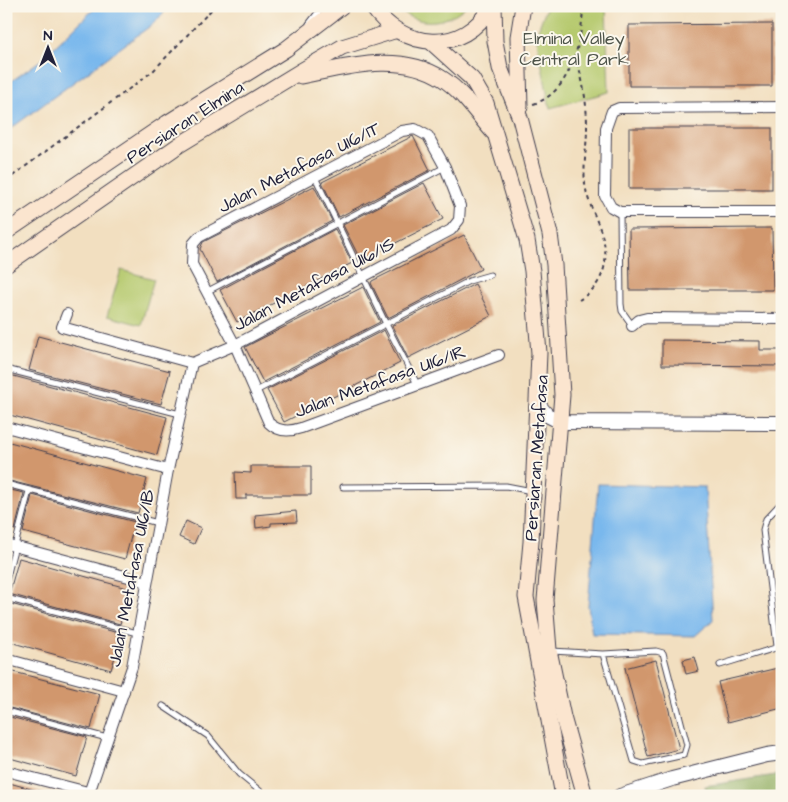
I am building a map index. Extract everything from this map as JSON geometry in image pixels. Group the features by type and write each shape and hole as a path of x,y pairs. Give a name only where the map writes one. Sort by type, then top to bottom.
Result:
{"main road":[{"name":"Persiaran Elmina","path":"6,232 167,122 289,47 342,6"},
{"path":"372,6 380,18 394,30 412,39 431,42 451,39 471,30 493,6"},
{"name":"Persiaran Metafasa","path":"493,6 495,41 500,68 524,112 550,234 560,352 561,422 545,600 549,650 563,717 585,796"},
{"path":"523,6 518,37 524,112"},
{"name":"Persiaran Elmina","path":"6,265 179,146 342,46 394,30"},
{"name":"Persiaran Metafasa","path":"431,42 472,79 486,103 527,240 532,271 539,353 538,403 526,597 563,796"},
{"path":"291,78 372,64 397,63 415,68 442,78 462,95 497,137"}],"street":[{"path":"782,107 618,108 612,111 606,128 606,196 611,207 620,212 782,212"},
{"name":"Jalan Metafasa U16/1T","path":"235,345 205,292 192,264 193,244 200,237 402,132 415,129 428,136 445,167 460,206 459,220 451,230"},
{"name":"Jalan Metafasa U16/1S","path":"192,363 235,345 451,230"},
{"path":"67,314 62,327 192,363"},
{"path":"632,326 639,320 647,318 782,319"},
{"name":"Jalan Metafasa U16/1R","path":"235,345 269,423 275,428 292,431 499,355"},
{"name":"Jalan Metafasa U16/1B","path":"88,794 132,667 168,470 192,363"},
{"path":"538,403 547,415 561,422"},
{"path":"536,436 546,426 561,422 782,423"},
{"path":"6,427 168,470"},
{"path":"11,546 147,582"},
{"path":"6,659 124,691"},
{"path":"620,796 691,774 782,753"},
{"path":"6,771 88,794"}],"lane":[{"path":"289,47 323,6"},
{"path":"205,292 339,224 445,167"},
{"path":"315,177 417,384"},
{"path":"620,212 621,304 622,311 632,326"},
{"path":"256,391 469,281 490,274"},
{"path":"6,369 180,414"},
{"path":"6,484 158,523"},
{"path":"343,487 506,486 533,491"},
{"path":"6,581 11,546 29,491"},
{"path":"720,665 779,646 763,530 766,519 782,502"},
{"path":"6,598 138,633"},
{"path":"549,650 603,654 663,653 687,745 684,755 643,764 634,761 603,654"},
{"path":"162,706 208,736 239,774 266,796"},
{"path":"6,711 107,738"}],"path":[{"path":"6,181 153,71 215,6"},
{"path":"524,112 545,100 560,83 575,55 580,40 583,6"},
{"path":"575,55 581,74 586,108 585,184 605,246 604,267 600,279 595,288 579,300"}],"green space":[{"path":"395,6 466,6 458,13 440,20 421,21 403,13"},
{"name":"Elmina Valley Central Park","path":"547,6 606,6 609,92 550,108 536,35"},
{"path":"121,270 154,279 141,325 107,316"},
{"path":"782,774 782,796 707,796 705,786"}],"water":[{"path":"97,6 170,6 153,24 6,132 6,85 41,60"},
{"path":"598,484 705,487 713,620 695,636 592,634 588,606"}],"building":[{"path":"772,24 772,86 629,86 629,25"},
{"path":"629,128 772,128 772,189 629,189"},
{"path":"413,136 430,170 339,217 322,182"},
{"path":"424,183 443,219 364,259 360,259 343,225"},
{"path":"314,186 332,221 217,282 200,249 203,242"},
{"path":"772,228 773,290 630,290 629,229"},
{"path":"335,229 352,263 237,322 220,290"},
{"path":"464,235 481,269 388,318 371,283 372,281"},
{"path":"475,284 491,316 408,358 392,326"},
{"path":"363,287 380,322 263,382 245,347"},
{"path":"384,330 400,363 284,422 267,390"},
{"path":"38,336 170,371 161,404 29,370"},
{"path":"662,340 760,341 760,350 782,350 782,366 662,365"},
{"path":"6,374 167,417 157,455 6,414"},
{"path":"6,441 147,479 138,513 6,480"},
{"path":"251,466 311,466 311,495 246,495 246,499 236,499 235,472 251,473"},
{"path":"6,489 24,493 15,530 6,527"},
{"path":"32,495 135,522 125,559 23,532"},
{"path":"296,511 297,522 271,523 271,526 256,528 255,515"},
{"path":"186,521 201,528 194,544 179,537"},
{"path":"19,558 130,589 120,624 9,594"},
{"path":"7,603 122,634 111,670 6,641"},
{"path":"695,657 699,671 686,674 683,660"},
{"path":"656,660 679,749 648,757 625,668"},
{"path":"782,667 782,708 728,722 718,682"},
{"path":"6,670 100,694 91,729 6,707"},
{"path":"6,716 87,737 76,776 6,757"},
{"path":"6,782 45,793 44,796 6,796"}]}
